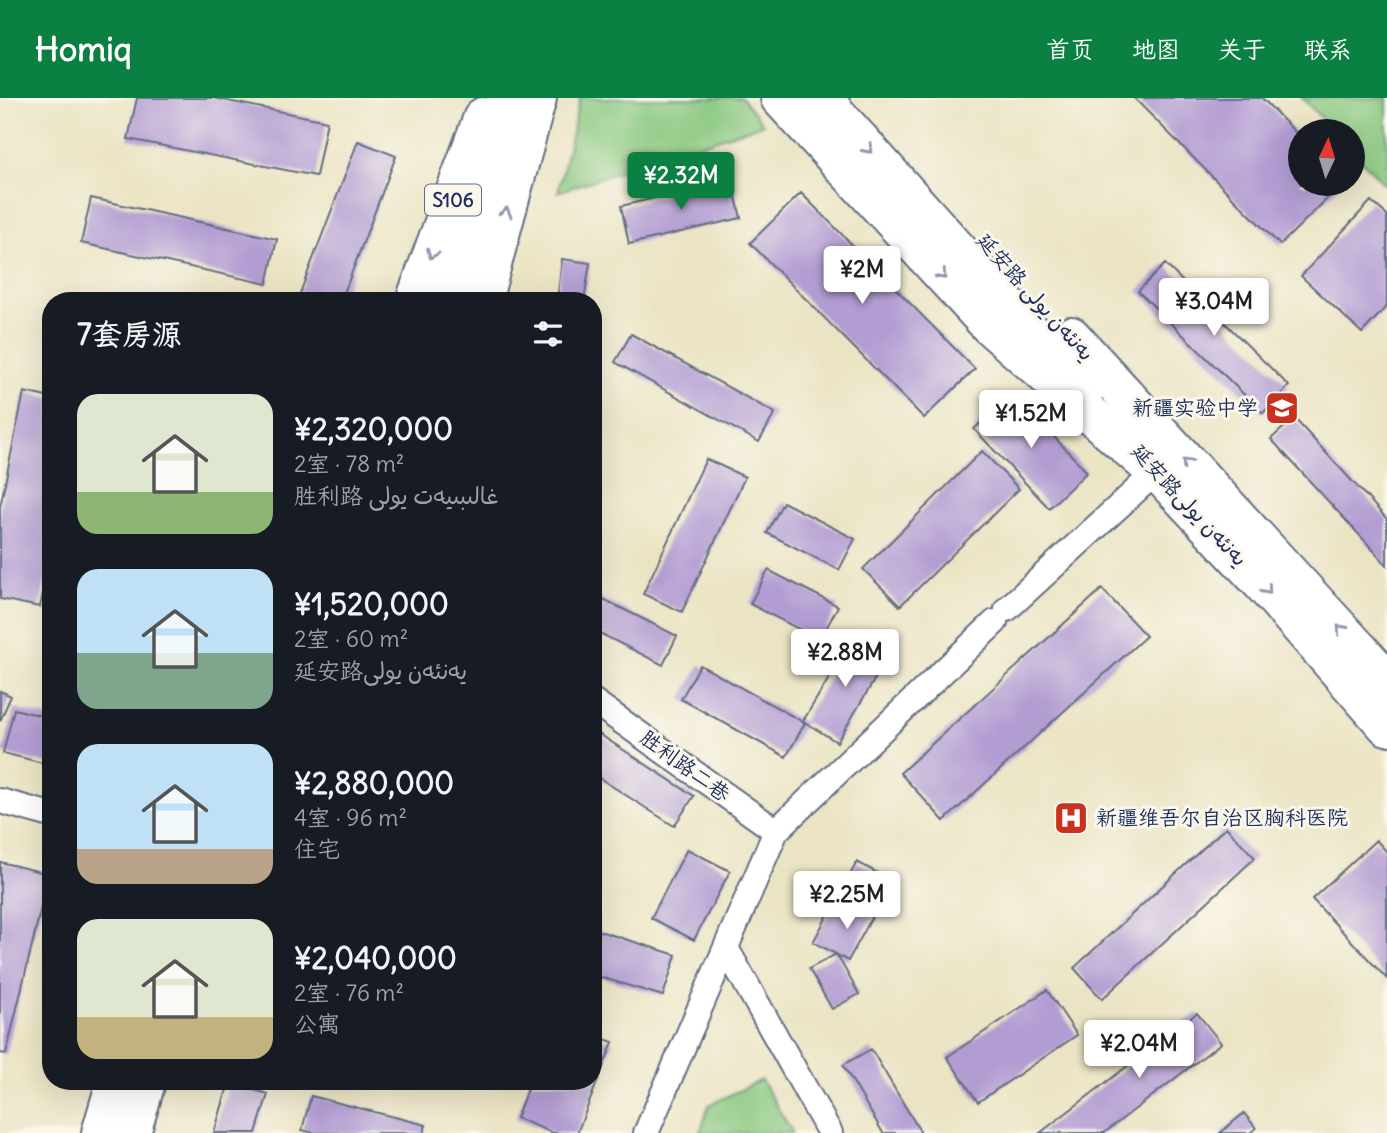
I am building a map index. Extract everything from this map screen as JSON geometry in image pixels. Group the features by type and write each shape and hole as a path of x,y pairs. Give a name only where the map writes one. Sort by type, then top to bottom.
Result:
{"main road":[{"name":"S106","path":"418,292 480,130 489,98"},
{"path":"444,292 452,276 507,98"},
{"name":"S106","path":"484,292 537,98"},
{"path":"780,98 989,325 1156,472"},
{"name":"延安路يەنئەن يولى","path":"822,98 1156,472 1261,582 1387,726"},
{"name":"延安路 يەنئەن يولى","path":"856,98 1135,407 1387,680"},
{"path":"102,1133 114,1090"},
{"path":"131,1133 144,1090"}],"street":[{"path":"646,1133 776,831 1001,615 1156,472"},
{"name":"胜利路二巷","path":"602,707 776,831"},
{"path":"0,801 42,813"},
{"path":"726,948 830,1133"}],"green space":[{"path":"580,98 742,98 763,124 558,192"},
{"path":"1302,98 1387,98 1387,187 1365,164 1365,119 1322,119"},
{"path":"761,1080 793,1133 700,1133 709,1105"}],"building":[{"path":"137,98 213,98 327,121 316,176 128,139"},
{"path":"1134,98 1262,98 1288,125 1288,196 1330,196 1280,245"},
{"path":"358,141 396,156 344,292 300,292"},
{"path":"732,180 741,218 629,244 621,206"},
{"path":"801,193 975,369 924,418 750,243"},
{"path":"91,198 277,239 267,284 81,243"},
{"path":"1371,201 1387,215 1387,306 1362,333 1301,276"},
{"path":"562,259 590,263 585,292 558,292"},
{"path":"1165,264 1289,386 1263,413 1138,291"},
{"path":"631,334 775,413 759,442 615,362"},
{"path":"24,392 42,396 40,607 0,599 0,507"},
{"path":"1013,393 1087,472 1049,508 974,429"},
{"path":"1294,418 1387,519 1387,565 1271,439"},
{"path":"982,451 1019,489 900,606 863,569"},
{"path":"706,459 745,477 682,612 643,594"},
{"path":"783,502 855,539 839,570 767,533"},
{"path":"768,570 838,606 820,640 750,604"},
{"path":"1102,589 1146,636 944,821 900,773"},
{"path":"602,598 677,636 663,665 602,634"},
{"path":"854,637 888,657 837,742 803,721"},
{"path":"700,665 805,723 786,757 681,699"},
{"path":"0,691 11,696 0,721"},
{"path":"14,709 42,716 42,763 3,753"},
{"path":"602,736 694,796 674,826 602,780"},
{"path":"1226,827 1255,858 1102,999 1074,968"},
{"path":"1376,840 1387,852 1387,979 1312,899"},
{"path":"687,849 730,871 694,940 651,918"},
{"path":"0,862 42,872 42,903 6,1054 0,1053"},
{"path":"857,862 892,881 848,961 837,955 859,994 832,1009 809,969 836,954 813,942"},
{"path":"602,932 676,955 663,996 602,978"},
{"path":"1047,990 1077,1035 978,1102 947,1057"},
{"path":"1197,1013 1221,1043 1104,1133 1040,1133"},
{"path":"602,1038 613,1042 602,1070"},
{"path":"871,1049 921,1133 883,1133 843,1065"},
{"path":"227,1090 254,1090 268,1094 256,1133 214,1133"},
{"path":"527,1090 594,1090 577,1133 553,1133 516,1118"},
{"path":"311,1096 426,1125 424,1133 314,1133 302,1130"},
{"path":"1244,1113 1256,1128 1250,1133 1220,1133"}],"place":[{"name":"新疆实验中学","path":"1282,408"},
{"name":"新疆维吾尔自治区胸科医院","path":"1071,818"}]}
